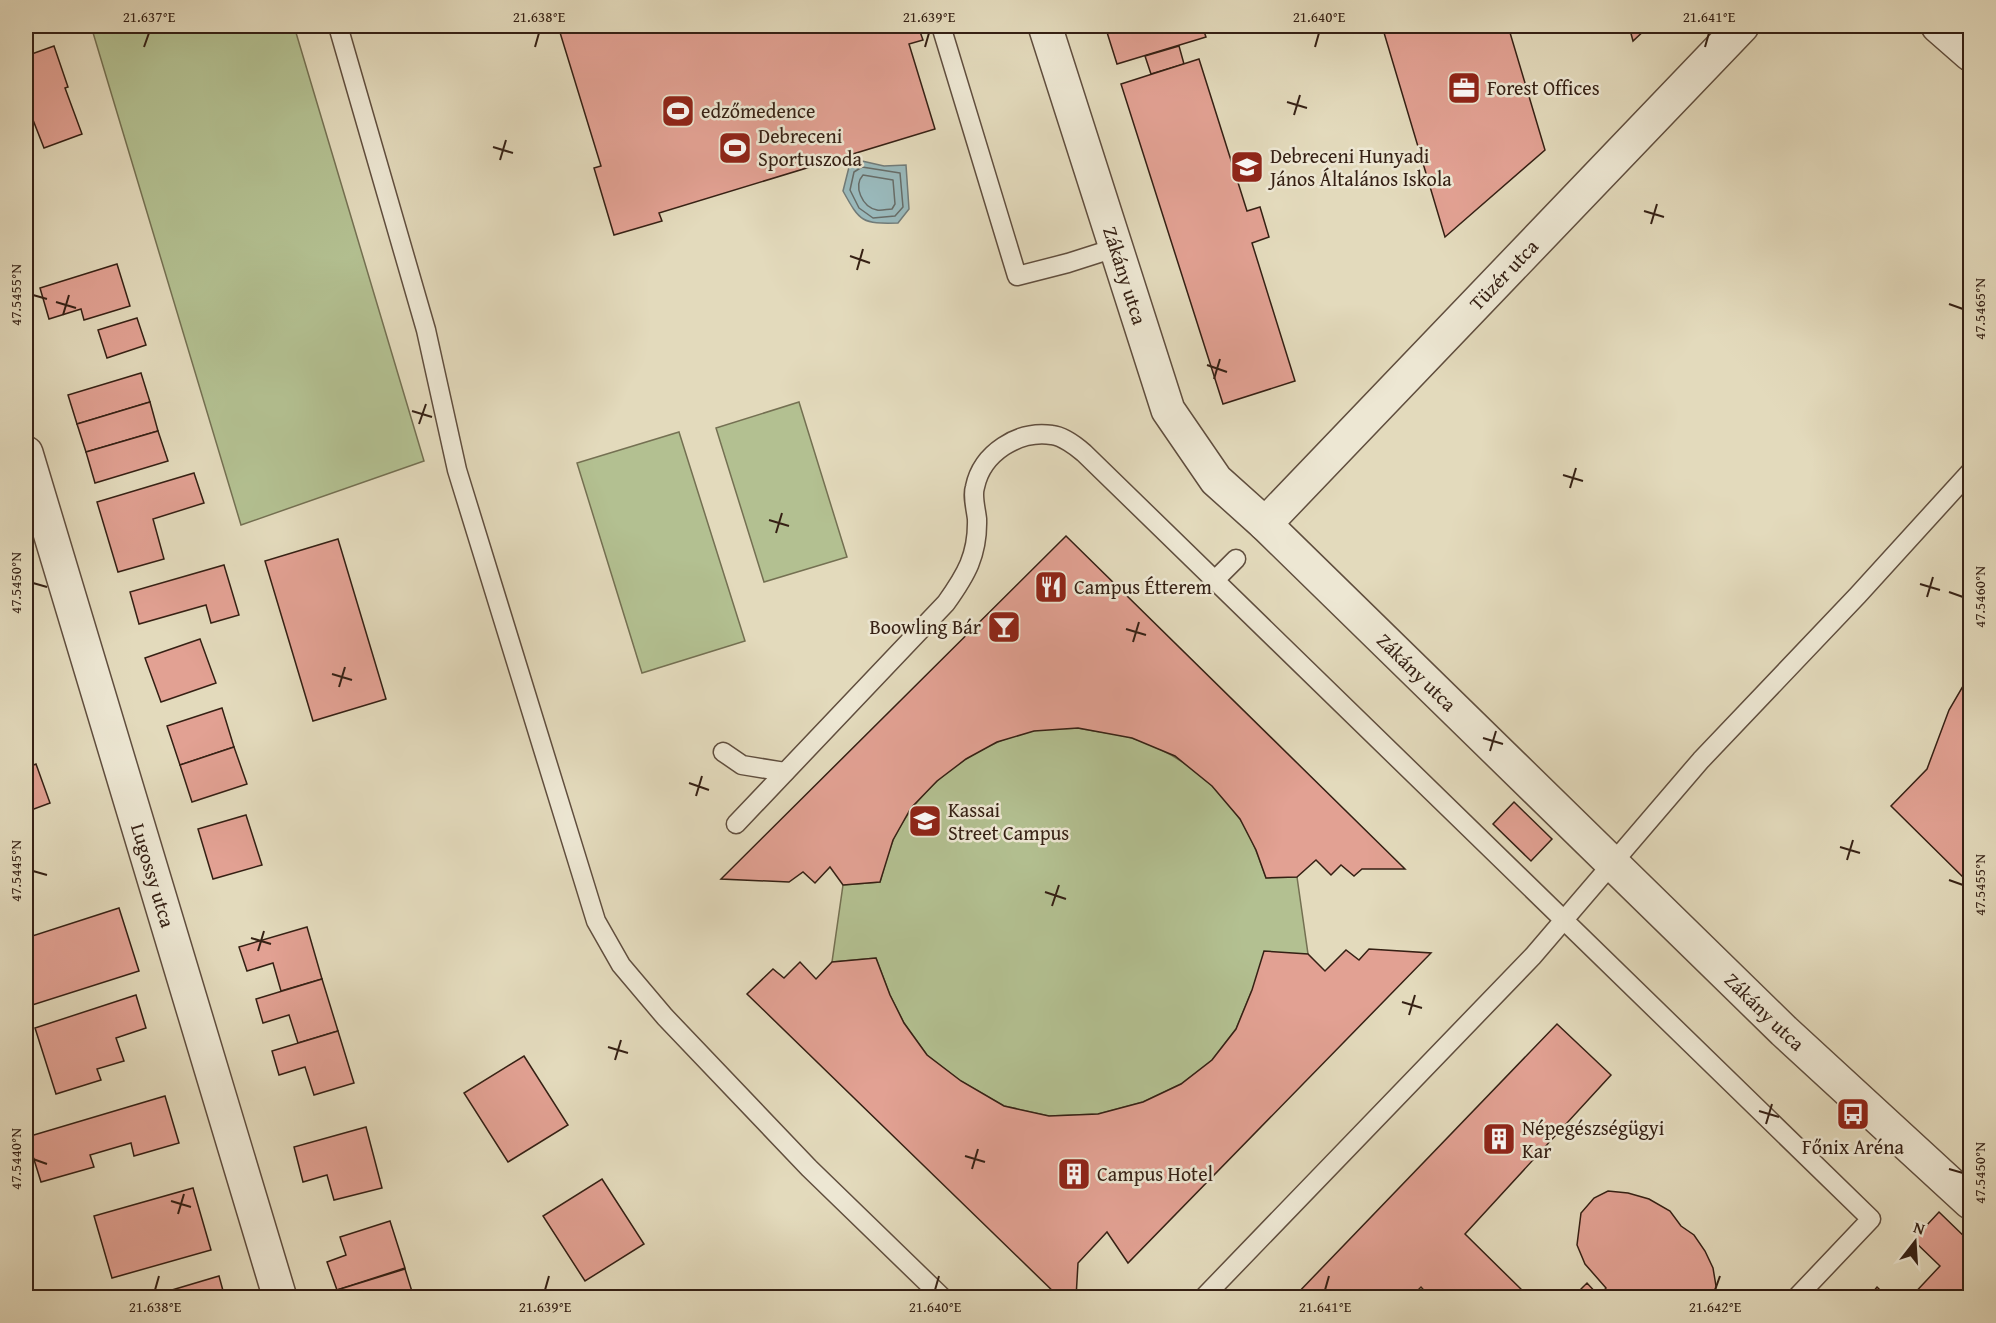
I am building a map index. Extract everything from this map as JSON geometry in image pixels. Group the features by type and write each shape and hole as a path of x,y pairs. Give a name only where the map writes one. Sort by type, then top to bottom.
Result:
{"street":[{"name":"Zákány utca","path":"1045,26 1168,410 1216,480 1784,1030 1971,1202"},
{"name":"Tüzér utca","path":"1264,524 1742,26"},
{"path":"1938,26 1971,54"},
{"name":"Lugossy utca","path":"26,453 280,1298"}],"lane":[{"path":"338,26 426,330 457,470 596,921 621,966 664,1017 809,1168 943,1298"},
{"path":"941,26 1017,276 1115,248"},
{"path":"736,824 946,603 966,574 974,548 976,530 974,488 983,465 1000,447 1026,435 1053,435 1079,448 1871,1219 1796,1298"},
{"path":"1203,1298 1521,969 1701,760 1971,472"},
{"path":"1215,580 1236,559"},
{"path":"723,752 742,765 785,772"}],"green space":[{"path":"91,26 294,26 424,461 241,525"},
{"path":"799,402 847,557 764,582 716,428"},
{"path":"679,432 745,641 642,673 577,463"},
{"path":"1078,728 1126,736 1148,744 1179,760 1207,781 1230,805 1244,826 1266,878 1297,877 1308,954 1252,990 1236,1029 1212,1060 1181,1084 1143,1102 1098,1114 1049,1116 1004,1106 961,1081 927,1055 904,1023 876,958 832,962 843,885 880,882 894,838 918,801 934,784 970,757 1010,737 1038,730"}],"water":[{"path":"862,161 884,166 906,165 909,209 898,223 877,223 863,219 843,191 849,167"}],"building":[{"name":"Debreceni Sportuszoda","path":"558,26 918,26 923,40 909,44 935,129 659,213 662,221 614,235 594,168 601,166"},
{"path":"1105,26 1202,26 1206,37 1117,64"},
{"name":"Forest Offices","path":"1382,26 1508,26 1545,150 1445,237"},
{"name":"Forest Offices","path":"1629,26 1649,26 1633,41"},
{"path":"54,46 68,87 65,88 82,134 44,148 26,102 26,56"},
{"path":"1179,46 1184,64 1151,74 1145,56"},
{"path":"1199,59 1247,211 1260,207 1269,237 1252,243 1295,381 1223,404 1121,84"},
{"path":"117,264 130,306 84,320 81,309 49,319 40,288"},
{"path":"137,318 146,345 107,358 98,330"},
{"path":"141,373 150,402 77,424 68,395"},
{"path":"150,402 158,431 86,452 77,424"},
{"path":"158,431 168,461 95,483 86,452"},
{"path":"194,473 204,503 153,519 164,559 118,572 97,502"},
{"path":"1066,536 1405,869 1362,869 1354,876 1341,865 1331,875 1316,860 1297,877 1266,878 1256,850 1240,819 1212,786 1175,756 1132,738 1078,728 1034,731 997,742 966,759 937,781 911,808 893,840 880,882 843,885 830,867 815,883 803,872 789,882 721,879"},
{"path":"338,539 386,699 313,721 265,561"},
{"path":"224,565 239,615 211,623 206,605 139,624 130,592"},
{"path":"200,639 216,683 161,702 145,658"},
{"path":"1970,674 1970,884 1891,806 1927,769 1949,710"},
{"path":"222,708 234,747 180,765 167,726"},
{"path":"234,747 247,784 192,802 180,765"},
{"path":"36,764 50,803 26,812 26,768"},
{"path":"1514,802 1552,839 1531,861 1493,824"},
{"path":"246,815 262,865 213,879 198,829"},
{"path":"119,908 139,971 26,1007 26,938"},
{"path":"307,927 322,979 281,991 273,963 247,971 239,947"},
{"name":"Campus Hotel","path":"1369,949 1431,953 1128,1263 1107,1232 1078,1263 1076,1298 1060,1298 747,994 773,969 784,978 800,962 816,979 832,962 876,958 904,1023 927,1055 961,1081 1004,1106 1049,1116 1098,1114 1143,1102 1181,1084 1212,1060 1236,1029 1252,990 1264,951 1308,954 1325,971 1346,950 1359,960"},
{"path":"322,979 338,1031 298,1043 289,1015 263,1023 256,999"},
{"path":"136,995 146,1028 116,1038 124,1061 97,1069 101,1080 56,1094 35,1028"},
{"name":"Népegészségügyi Kar","path":"1557,1024 1611,1075 1465,1234 1530,1298 1431,1298 1421,1287 1410,1298 1293,1298"},
{"path":"338,1031 354,1083 314,1095 305,1067 279,1075 272,1051"},
{"path":"524,1056 568,1125 508,1162 464,1093"},
{"path":"165,1096 179,1143 134,1156 131,1143 90,1155 94,1167 41,1182 27,1137"},
{"path":"366,1127 382,1188 334,1200 327,1175 303,1182 294,1147"},
{"path":"602,1179 644,1244 585,1281 543,1216"},
{"path":"193,1188 211,1250 112,1278 94,1216"},
{"name":"Népegészségügyi Kar","path":"1608,1191 1628,1193 1649,1199 1670,1211 1681,1226 1694,1235 1713,1268 1716,1286 1714,1298 1572,1298 1587,1283 1599,1296 1606,1288 1585,1264 1577,1245 1581,1213 1594,1198"},
{"path":"1939,1212 1970,1242 1970,1298 1910,1298 1940,1266 1913,1240"},
{"path":"390,1221 405,1268 337,1290 327,1262 346,1255 340,1237"},
{"path":"405,1269 414,1298 339,1298 337,1290"},
{"path":"219,1276 225,1298 145,1298"},
{"path":"1877,1287 1888,1298 1868,1298"}],"place":[{"name":"Forest Offices","path":"1464,88"},
{"name":"edzőmedence","path":"678,111"},
{"name":"Debreceni Sportuszoda","path":"735,148"},
{"name":"Debreceni Hunyadi János Általános Iskola","path":"1247,167"},
{"name":"Campus Étterem","path":"1051,587"},
{"name":"Boowling Bár","path":"1004,627"},
{"name":"Kassai Street Campus","path":"925,821"},
{"name":"Főnix Aréna","path":"1853,1114"},
{"name":"Népegészségügyi Kar","path":"1499,1139"},
{"name":"Campus Hotel","path":"1074,1174"}]}
